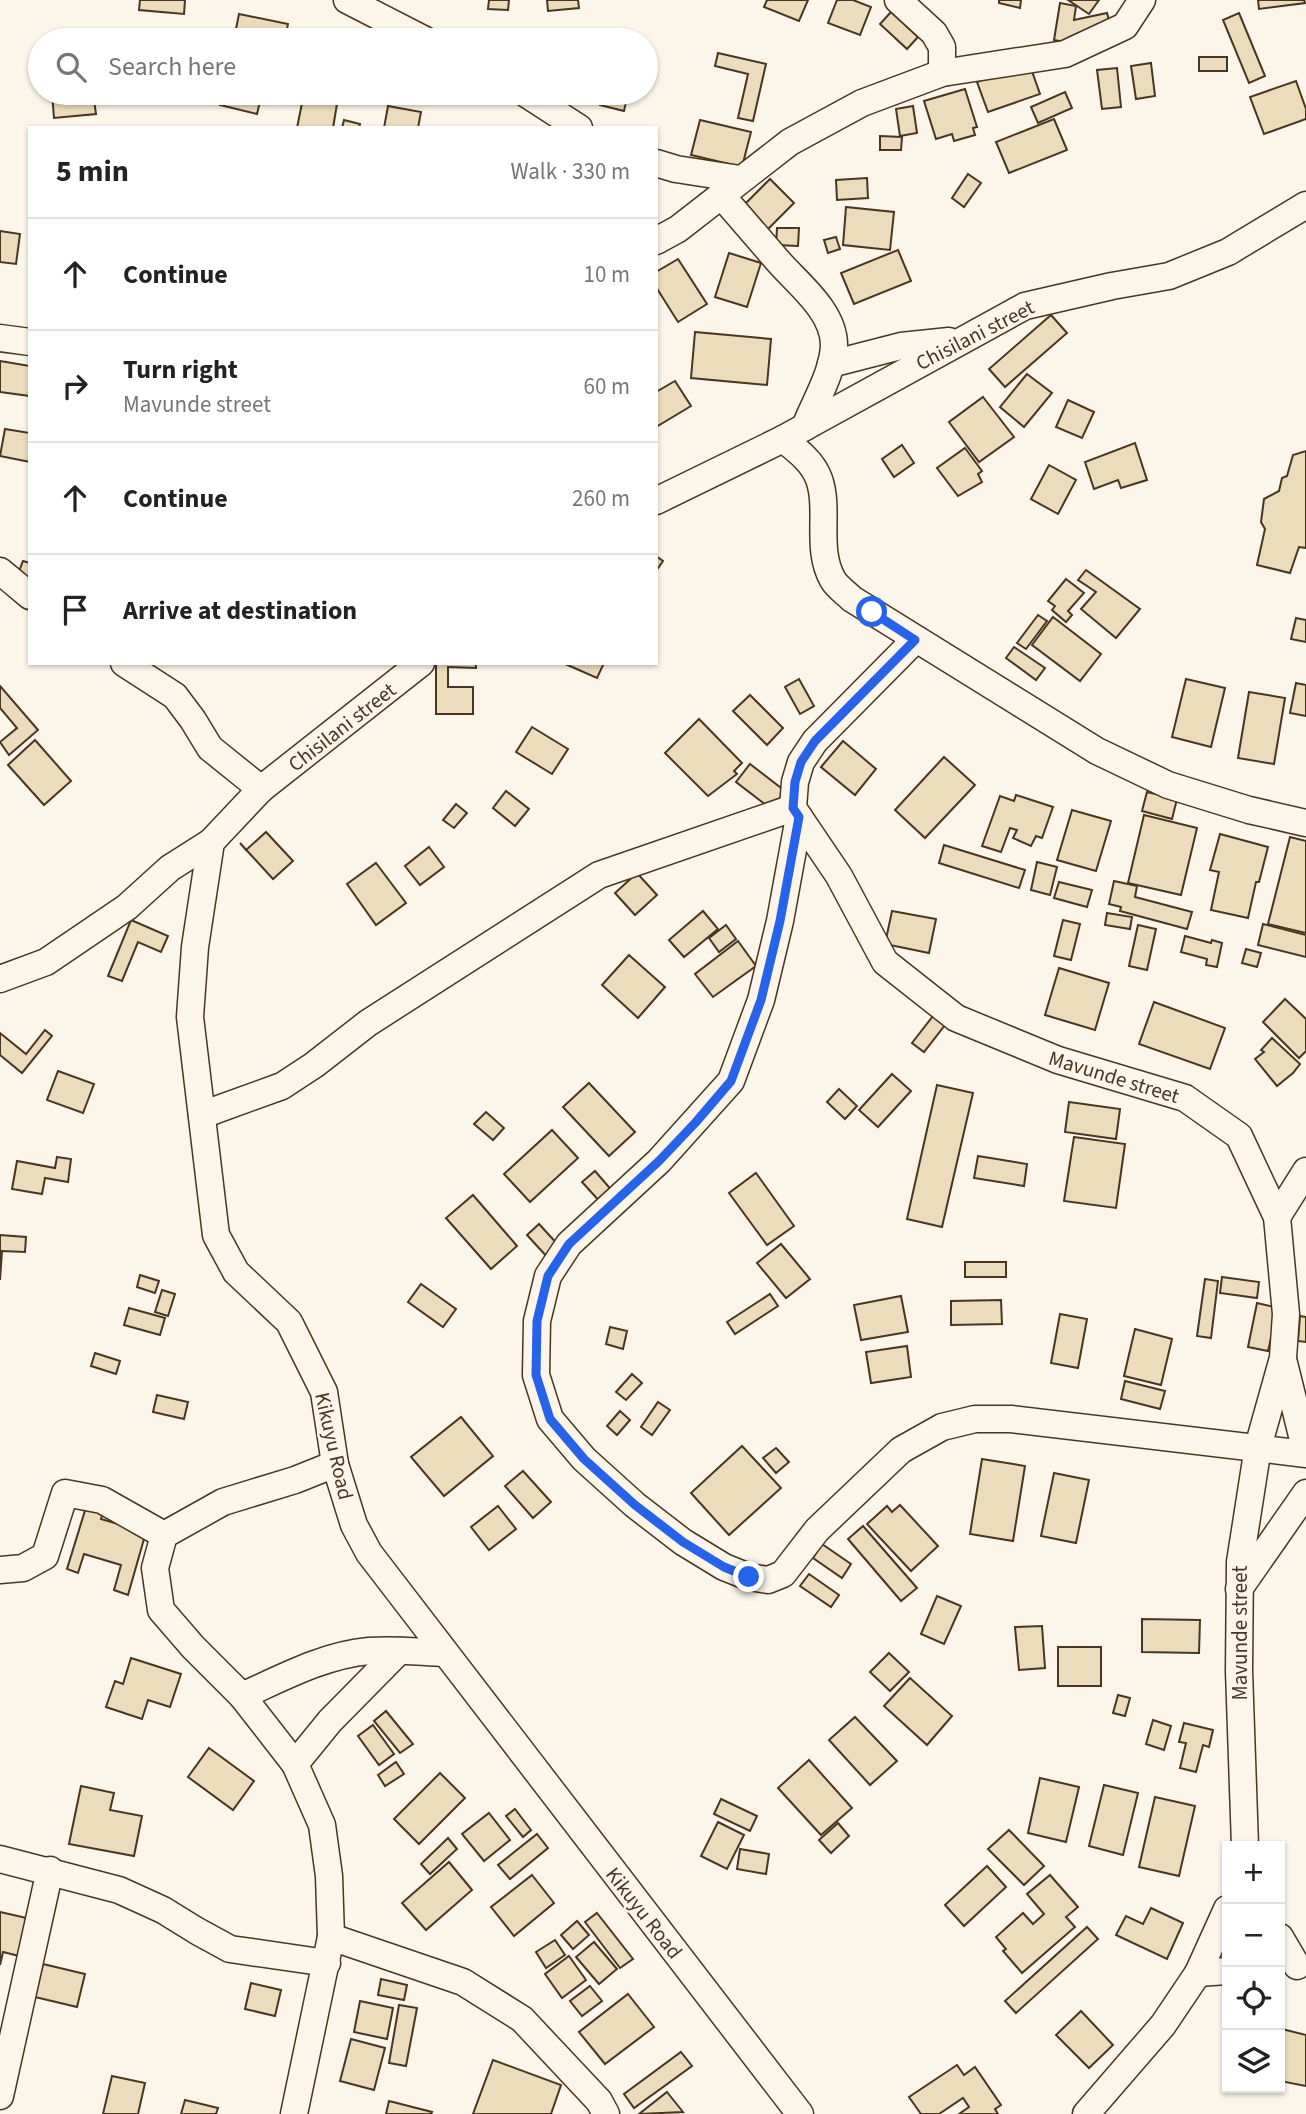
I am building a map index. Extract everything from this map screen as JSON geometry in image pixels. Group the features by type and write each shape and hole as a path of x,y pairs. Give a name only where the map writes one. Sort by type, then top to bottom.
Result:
{"street":[{"path":"347,0 402,28"},
{"path":"898,0 934,33 942,47 942,73"},
{"path":"658,241 678,229 790,142 862,103 942,73 1065,54 1125,26 1142,0"},
{"path":"544,105 576,126"},
{"path":"658,164 730,187 822,312 832,331 834,345 831,364 794,433 800,452 818,477 822,489 827,564 833,581 852,599 915,640 1029,707 1097,751 1168,785 1249,810 1306,823"},
{"name":"Chisilani street","path":"658,500 794,433 1025,306 1100,288 1169,276 1228,252 1306,205"},
{"path":"0,338 28,342"},
{"path":"831,364 901,346 963,340"},
{"path":"0,571 28,594"},
{"path":"915,640 815,741 801,762 795,782 796,813 780,921 761,1000 731,1081 659,1161 569,1244 548,1276 537,1321 536,1375 550,1419 594,1468 635,1505 683,1542 724,1567 749,1577 768,1580 783,1574 817,1530 901,1450 942,1427 975,1419 1011,1419 1306,1453 1283,1358"},
{"path":"0,979 46,962 127,906 170,868 211,842 261,789 210,748 174,696 127,665"},
{"name":"Chisilani street","path":"261,789 418,665"},
{"path":"202,1115 282,1086 368,1023 598,875 796,813"},
{"name":"Mavunde street","path":"796,813 839,876 885,962 920,992 956,1018 1010,1042 1058,1060 1185,1098 1238,1136 1277,1217 1286,1314 1283,1358 1258,1447 1240,1562 1239,1671 1245,1841"},
{"name":"Kikuyu Road","path":"211,842 195,947 190,1017 216,1235 236,1272 289,1322 324,1392 335,1464 354,1525 369,1553 800,2114"},
{"path":"1277,1217 1306,1171"},
{"path":"294,2114 329,1950 329,1877 322,1825 295,1764 242,1696 161,1610 155,1568 164,1535 223,1502 295,1480 335,1464"},
{"path":"0,1570 23,1568 45,1556 65,1493 102,1500 164,1535"},
{"path":"1240,1589 1306,1493"},
{"path":"242,1696 294,1673 340,1657 368,1651 444,1653"},
{"path":"295,1764 330,1721 399,1651"},
{"path":"0,1859 119,1890 163,1910 230,1949 329,1950 463,1982 522,2020 599,2101 606,2114"},
{"path":"0,2096 50,1870"},
{"path":"1086,2114 1163,2025 1198,1973 1222,1920"},
{"path":"1285,1947 1294,1966"},
{"path":"1198,1973 1222,1971"}],"building":[{"path":"140,0 185,0 184,14 139,10"},
{"path":"489,0 509,0 508,10 488,9"},
{"path":"547,0 578,0 579,8 548,11"},
{"path":"767,0 808,0 799,21 764,7"},
{"path":"837,0 853,0 871,7 860,35 828,23"},
{"path":"999,0 1021,0 1020,8 999,3"},
{"path":"1068,0 1099,0 1089,14"},
{"path":"1258,0 1304,0 1305,3 1259,9"},
{"path":"1060,3 1076,6 1074,20 1107,13 1111,27 1071,36 1069,43 1054,40"},
{"path":"891,12 918,37 907,49 880,24"},
{"path":"1239,13 1265,76 1249,83 1223,20"},
{"path":"239,14 288,24 287,28 236,28"},
{"path":"718,53 766,64 753,121 738,118 748,74 715,66"},
{"path":"1199,57 1227,57 1227,71 1199,71"},
{"path":"1029,63 1040,94 988,112 977,82"},
{"path":"1151,63 1155,96 1136,99 1131,66"},
{"path":"1117,68 1121,107 1102,109 1097,70"},
{"path":"1296,81 1306,109 1306,119 1264,134 1250,97"},
{"path":"965,89 977,127 973,128 975,135 954,141 952,134 936,139 924,101"},
{"path":"1065,92 1072,108 1038,123 1031,107"},
{"path":"53,105 95,105 96,114 54,118"},
{"path":"220,105 259,105 257,114"},
{"path":"302,105 337,105 333,126 297,126"},
{"path":"600,105 625,105 624,111"},
{"path":"388,106 421,112 418,126 384,126"},
{"path":"913,106 917,133 900,136 896,109"},
{"path":"1054,119 1067,150 1009,173 996,142"},
{"path":"344,120 360,124 360,126 342,126"},
{"path":"700,120 751,132 742,167 691,155"},
{"path":"880,136 902,137 901,150 880,150"},
{"path":"968,174 981,183 964,207 952,198"},
{"path":"867,178 868,198 837,200 836,180"},
{"path":"770,179 794,203 768,229 744,205"},
{"path":"846,207 894,212 890,250 843,245"},
{"path":"777,228 799,228 798,246 776,245"},
{"path":"0,231 20,234 16,264 0,262"},
{"path":"836,237 840,249 828,253 824,240"},
{"path":"898,250 911,281 854,304 841,273"},
{"path":"729,253 761,263 747,307 715,297"},
{"path":"678,259 707,304 678,322 658,290 658,271"},
{"path":"1051,315 1067,333 1005,387 989,369"},
{"path":"695,332 771,339 767,385 691,378"},
{"path":"0,361 28,366 28,396 0,392"},
{"path":"1027,374 1052,393 1024,427 1000,407"},
{"path":"675,381 691,406 658,426 658,391"},
{"path":"983,397 1014,437 979,462 949,422"},
{"path":"1068,400 1094,412 1082,438 1056,427"},
{"path":"5,429 28,433 28,462 0,456"},
{"path":"1135,443 1147,480 1121,488 1118,480 1094,489 1085,462"},
{"path":"902,445 914,463 894,477 882,459"},
{"path":"965,448 982,471 978,474 982,482 958,496 937,468"},
{"path":"1306,451 1306,548 1299,547 1290,573 1257,565 1265,529 1261,522 1264,499 1279,491 1293,455"},
{"path":"1049,465 1076,480 1058,514 1031,499"},
{"path":"23,561 28,562 28,587 15,582"},
{"path":"1086,570 1140,609 1116,638 1081,609 1096,592 1078,580"},
{"path":"1066,579 1084,593 1068,611 1072,615 1066,622 1052,610 1055,606 1048,601"},
{"path":"1038,615 1047,621 1026,649 1017,643"},
{"path":"1053,617 1101,654 1080,681 1032,645"},
{"path":"1296,618 1306,620 1306,642 1291,639"},
{"path":"1014,647 1045,668 1036,680 1006,658"},
{"path":"436,665 476,665 476,668 448,667 448,687 473,687 473,714 436,714"},
{"path":"568,665 603,665 597,678"},
{"path":"799,679 814,706 800,714 785,687"},
{"path":"1186,679 1225,688 1211,747 1172,737"},
{"path":"1296,683 1306,685 1306,716 1290,713"},
{"path":"0,686 38,730 9,755 0,742 17,728 0,708"},
{"path":"1249,692 1285,698 1274,764 1238,758"},
{"path":"750,695 783,728 767,745 733,711"},
{"path":"699,719 742,763 734,771 737,774 708,796 665,753"},
{"path":"532,727 568,749 552,774 516,752"},
{"path":"35,740 71,781 44,805 8,765"},
{"path":"843,741 876,769 855,795 821,767"},
{"path":"944,757 975,785 925,838 895,810"},
{"path":"750,764 785,791 771,809 736,782"},
{"path":"506,791 529,809 515,826 493,808"},
{"path":"1147,792 1177,799 1172,819 1142,811"},
{"path":"1016,795 1053,807 1042,838 1036,836 1031,846 1013,838 1017,830 1010,828 1001,852 982,846 1000,796 1014,801"},
{"path":"456,804 467,813 454,828 443,820"},
{"path":"1072,810 1111,821 1096,871 1057,860"},
{"path":"1144,815 1197,828 1181,895 1128,883"},
{"path":"266,832 293,861 273,879 246,850"},
{"path":"1220,834 1268,847 1248,918 1211,910 1219,872 1210,870"},
{"path":"1290,837 1306,841 1306,933 1268,924"},
{"path":"944,845 1025,870 1019,888 939,863"},
{"path":"429,847 444,867 420,885 405,866"},
{"path":"1037,862 1057,867 1050,895 1031,890"},
{"path":"376,863 406,903 376,925 347,884"},
{"path":"637,873 657,895 635,915 615,893"},
{"path":"1114,881 1137,886 1135,897 1192,912 1187,929 1120,911 1121,907 1109,904"},
{"path":"1059,882 1092,890 1087,907 1054,898"},
{"path":"703,911 718,929 684,957 669,940"},
{"path":"892,911 936,919 929,953 885,944"},
{"path":"1107,913 1132,917 1130,929 1105,925"},
{"path":"131,920 168,936 161,952 138,942 122,981 108,976"},
{"path":"1063,920 1080,924 1071,960 1054,956"},
{"path":"1263,924 1306,935 1306,957 1258,945"},
{"path":"726,925 736,939 719,952 709,938"},
{"path":"1138,925 1156,929 1147,970 1129,966"},
{"path":"1185,936 1222,943 1217,967 1206,965 1207,959 1181,952"},
{"path":"738,941 756,966 713,997 695,974"},
{"path":"1246,949 1261,953 1257,967 1242,963"},
{"path":"629,955 665,987 638,1018 602,985"},
{"path":"1059,968 1109,983 1095,1030 1045,1015"},
{"path":"1285,999 1306,1019 1306,1051 1299,1058 1263,1022"},
{"path":"1154,1002 1225,1028 1210,1069 1139,1044"},
{"path":"933,1016 945,1025 924,1052 912,1043"},
{"path":"45,1030 52,1036 22,1073 0,1055 0,1033 26,1054"},
{"path":"1272,1038 1300,1064 1277,1086 1255,1059 1264,1052 1261,1050"},
{"path":"58,1071 94,1084 83,1113 47,1100"},
{"path":"892,1074 911,1091 878,1127 859,1110"},
{"path":"589,1083 635,1132 609,1156 563,1107"},
{"path":"937,1085 973,1093 942,1227 907,1219"},
{"path":"839,1089 857,1106 845,1119 827,1102"},
{"path":"1069,1102 1120,1109 1116,1139 1065,1132"},
{"path":"486,1112 504,1128 493,1140 474,1124"},
{"path":"552,1130 578,1158 530,1202 504,1174"},
{"path":"1074,1137 1125,1144 1116,1208 1064,1201"},
{"path":"978,1156 1027,1164 1024,1186 974,1178"},
{"path":"57,1157 71,1159 68,1182 45,1178 42,1194 12,1189 17,1161 55,1168"},
{"path":"595,1171 614,1193 602,1204 582,1182"},
{"path":"756,1173 794,1226 767,1245 729,1193"},
{"path":"473,1195 517,1246 491,1269 446,1218"},
{"path":"539,1224 561,1248 549,1259 527,1235"},
{"path":"0,1235 26,1237 25,1252 2,1251 0,1280"},
{"path":"781,1244 810,1279 786,1298 757,1263"},
{"path":"965,1262 1006,1262 1006,1277 965,1277"},
{"path":"140,1275 159,1281 155,1293 137,1287"},
{"path":"1222,1277 1259,1282 1257,1298 1220,1293"},
{"path":"1205,1279 1218,1281 1211,1338 1197,1336"},
{"path":"421,1284 456,1309 443,1327 408,1302"},
{"path":"162,1290 175,1294 168,1316 155,1312"},
{"path":"770,1294 778,1306 735,1334 727,1322"},
{"path":"901,1296 908,1332 861,1340 854,1305"},
{"path":"1001,1300 1002,1324 951,1325 951,1301"},
{"path":"1257,1303 1278,1308 1268,1351 1248,1347"},
{"path":"129,1308 165,1318 160,1335 124,1325"},
{"path":"1060,1314 1087,1319 1078,1368 1051,1363"},
{"path":"1300,1316 1306,1317 1306,1342 1298,1341"},
{"path":"610,1327 627,1331 623,1349 606,1344"},
{"path":"1135,1329 1172,1339 1161,1385 1124,1376"},
{"path":"907,1346 911,1377 871,1383 866,1352"},
{"path":"95,1353 120,1361 116,1374 91,1366"},
{"path":"632,1374 642,1383 626,1400 616,1392"},
{"path":"1125,1381 1165,1391 1160,1409 1121,1399"},
{"path":"157,1395 188,1402 184,1419 153,1412"},
{"path":"658,1402 670,1410 652,1435 641,1427"},
{"path":"620,1411 630,1420 617,1435 607,1426"},
{"path":"461,1417 493,1456 444,1496 411,1457"},
{"path":"742,1446 781,1488 729,1535 691,1493"},
{"path":"776,1448 789,1462 776,1473 763,1458"},
{"path":"982,1459 1025,1466 1013,1541 970,1534"},
{"path":"523,1471 551,1502 533,1518 505,1486"},
{"path":"1054,1473 1089,1480 1076,1543 1041,1536"},
{"path":"87,1504 104,1509 101,1519 146,1532 128,1595 114,1590 121,1565 84,1554 78,1573 67,1569"},
{"path":"900,1505 938,1546 911,1571 867,1524 887,1506 892,1512"},
{"path":"498,1506 516,1529 489,1550 471,1527"},
{"path":"863,1526 917,1588 901,1601 848,1539"},
{"path":"822,1544 851,1564 842,1578 813,1558"},
{"path":"809,1574 839,1595 831,1607 800,1586"},
{"path":"937,1596 961,1606 944,1644 921,1634"},
{"path":"1142,1619 1200,1620 1199,1653 1142,1652"},
{"path":"1042,1626 1045,1668 1019,1670 1015,1627"},
{"path":"1058,1647 1101,1647 1101,1686 1058,1686"},
{"path":"889,1653 909,1672 890,1691 870,1672"},
{"path":"131,1658 181,1674 170,1707 148,1700 142,1719 106,1707 115,1681 123,1684"},
{"path":"910,1678 952,1716 927,1745 884,1706"},
{"path":"1118,1695 1130,1698 1125,1716 1113,1713"},
{"path":"386,1711 413,1744 400,1753 374,1721"},
{"path":"855,1717 897,1761 870,1785 829,1740"},
{"path":"1153,1720 1171,1726 1164,1750 1146,1744"},
{"path":"1184,1723 1213,1730 1209,1747 1203,1745 1196,1772 1180,1768 1186,1743 1179,1742"},
{"path":"373,1725 394,1754 379,1765 358,1736"},
{"path":"209,1748 254,1781 233,1810 188,1777"},
{"path":"809,1760 852,1808 821,1835 778,1788"},
{"path":"396,1762 404,1774 385,1786 378,1775"},
{"path":"440,1773 465,1798 419,1844 394,1819"},
{"path":"1040,1778 1079,1787 1066,1842 1028,1833"},
{"path":"1104,1785 1138,1793 1123,1855 1089,1846"},
{"path":"81,1786 114,1793 110,1810 142,1816 134,1856 69,1844"},
{"path":"1155,1797 1195,1806 1179,1876 1139,1867"},
{"path":"721,1799 757,1816 750,1831 714,1814"},
{"path":"515,1809 531,1830 523,1837 506,1816"},
{"path":"489,1813 510,1840 484,1861 462,1834"},
{"path":"718,1822 744,1835 727,1869 701,1856"},
{"path":"838,1823 849,1836 831,1853 819,1840"},
{"path":"1009,1830 1044,1866 1024,1885 988,1849"},
{"path":"537,1834 548,1848 510,1879 498,1865"},
{"path":"448,1838 457,1849 430,1874 421,1864"},
{"path":"740,1849 769,1854 766,1874 737,1869"},
{"path":"449,1862 472,1890 426,1930 402,1903"},
{"path":"987,1866 1006,1887 964,1926 945,1905"},
{"path":"532,1875 554,1903 514,1936 491,1907"},
{"path":"1050,1875 1078,1907 1066,1917 1075,1927 1022,1973 1003,1951 1006,1949 996,1937 1023,1913 1033,1924 1044,1914 1027,1894"},
{"path":"1151,1908 1183,1923 1167,1959 1116,1935 1126,1916 1143,1924"},
{"path":"0,1912 31,1919 23,1957 3,1952 0,1965"},
{"path":"597,1913 633,1959 620,1968 585,1922"},
{"path":"577,1921 589,1935 573,1949 561,1935"},
{"path":"1087,1927 1098,1939 1016,2013 1005,2001"},
{"path":"555,1940 565,1955 546,1968 536,1952"},
{"path":"594,1942 617,1969 599,1984 576,1957"},
{"path":"569,1956 586,1980 562,1998 545,1974"},
{"path":"43,1964 85,1974 77,2007 35,1997"},
{"path":"381,1979 407,1985 404,2000 378,1995"},
{"path":"251,1983 281,1990 275,2016 245,2009"},
{"path":"590,1986 602,2001 582,2016 570,2001"},
{"path":"628,1994 654,2027 605,2064 579,2032"},
{"path":"360,2001 393,2008 387,2039 354,2032"},
{"path":"399,2005 417,2008 406,2066 389,2063"},
{"path":"1081,2011 1113,2045 1089,2068 1056,2035"},
{"path":"1285,2030 1306,2035 1306,2086 1285,2082"},
{"path":"351,2039 385,2048 374,2090 340,2081"},
{"path":"681,2052 692,2066 634,2108 624,2094"},
{"path":"493,2060 561,2085 551,2114 473,2114"},
{"path":"957,2065 964,2075 975,2067 1001,2105 995,2109 998,2114 959,2114 969,2107 963,2098 939,2114 921,2114 909,2097"},
{"path":"112,2076 145,2083 138,2114 103,2114"},
{"path":"667,2092 683,2112 639,2114"},
{"path":"185,2100 218,2108 216,2114 181,2114"},
{"path":"389,2101 432,2112 386,2114"}],"route":[{"path":"749,1577 724,1567 683,1542 635,1505 584,1459 550,1419 536,1375 537,1321 548,1276 569,1244 596,1216 659,1161 731,1081 761,1000 780,921 799,817 793,808 795,782 801,762 815,741 915,640 872,612"}]}
